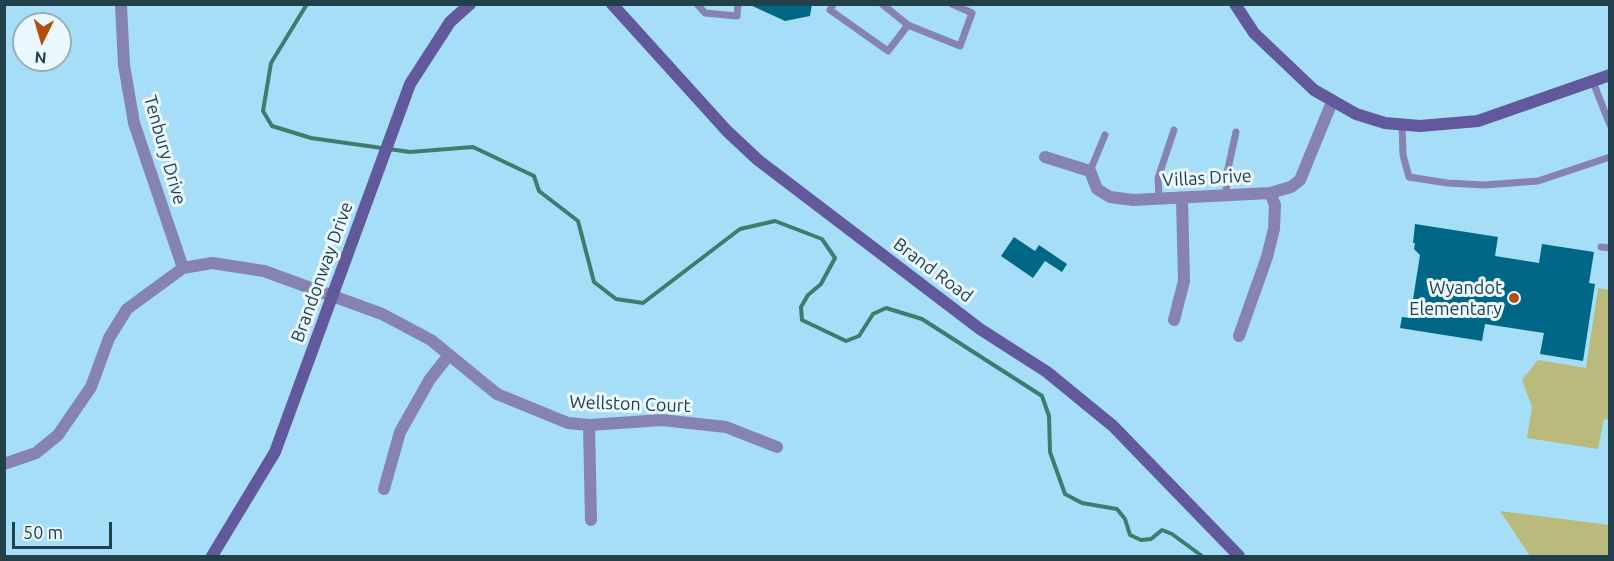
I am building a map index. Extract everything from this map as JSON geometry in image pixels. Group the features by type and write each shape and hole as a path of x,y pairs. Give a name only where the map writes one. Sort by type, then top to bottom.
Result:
{"street":[{"name":"Tenbury Drive","path":"121,4 124,65 134,123 183,268"},
{"name":"Brandonway Drive","path":"212,556 275,452 410,84 450,22 470,4"},
{"name":"Brand Road","path":"612,4 727,131 758,160 980,329 1047,372 1113,426 1239,556"},
{"path":"1235,4 1254,33 1314,90 1356,114 1385,123 1420,126 1478,121 1610,75"},
{"name":"Villas Drive","path":"1090,171 1097,189 1110,197 1133,200 1270,193 1291,187 1300,180 1332,102"},
{"path":"1045,157 1090,171"},
{"path":"1239,336 1267,257 1274,229 1275,206 1270,193"},
{"path":"1174,320 1184,281 1182,198"},
{"name":"Wellston Court","path":"183,268 212,263 264,271 382,314 431,340 497,394 568,423 589,425 662,420 726,427 777,447"},
{"path":"4,464 36,453 58,435 91,387 109,338 127,309 183,268"},
{"path":"384,489 400,432 430,379 449,355"},
{"path":"589,425 591,520"}],"lane":[{"path":"697,4 705,14 737,16 738,4"},
{"path":"833,4 830,10 888,51 908,25"},
{"path":"882,4 908,25 960,46 972,13 952,4"},
{"path":"1593,82 1610,125"},
{"path":"1402,124 1403,155 1409,177 1447,183 1484,185 1538,181 1610,157"},
{"path":"1159,199 1158,178 1174,130"},
{"path":"1226,196 1227,173 1236,132"},
{"path":"1090,171 1105,135"},
{"path":"1601,247 1610,248"}],"shaded area":[{"path":"1598,288 1609,290 1610,420 1604,419 1598,449 1527,438 1532,407 1522,380 1538,360 1586,368"},
{"path":"1500,511 1609,525 1609,556 1530,556"}],"building":[{"path":"748,4 812,4 810,16 785,21"},
{"path":"1415,224 1498,237 1495,256 1539,263 1542,244 1594,252 1589,283 1595,284 1583,361 1540,354 1544,333 1485,324 1482,341 1400,328 1402,317 1410,318 1420,255 1414,249 1415,243 1413,243"},
{"path":"1014,237 1035,251 1039,245 1067,264 1062,272 1045,261 1033,278 1001,256"}],"waterway":[{"path":"307,4 271,63 263,111 272,126 311,138 410,152 473,147 534,176 539,191 578,221 594,282 616,299 643,303 740,229 775,221 822,239 835,258 821,284 808,295 801,307 802,320 846,341 859,336 873,314 886,308 922,319 1042,396 1049,416 1050,452 1065,494 1082,503 1117,509 1125,519 1130,535 1141,540 1151,539 1162,530 1172,534 1202,556"}],"place":[{"name":"Wyandot Elementary","path":"1514,298"}]}
